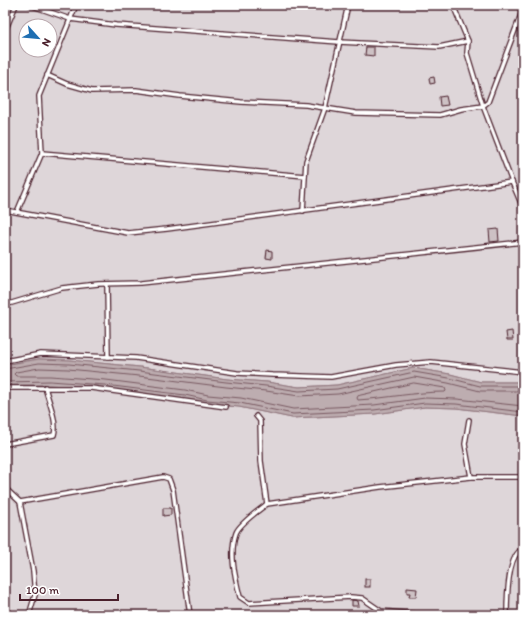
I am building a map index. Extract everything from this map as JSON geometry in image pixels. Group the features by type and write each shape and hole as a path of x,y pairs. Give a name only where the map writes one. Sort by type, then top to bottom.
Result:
{"lane":[{"path":"5,31 16,5"},
{"path":"30,5 70,19 116,26 339,42 439,47 468,41"},
{"path":"17,212 42,153 39,96 76,5"},
{"path":"303,211 306,160 324,108 348,5"},
{"path":"453,5 468,41 467,53 483,106 523,208"},
{"path":"48,75 67,84 92,91 136,90 241,102 306,105 356,113 440,115 461,109 483,106 488,102 523,9"},
{"path":"42,153 305,176"},
{"path":"5,210 128,233 303,211 512,182"},
{"path":"5,305 62,288 157,282 523,242"},
{"path":"107,284 108,357"},
{"path":"5,361 40,354 136,358 237,373 272,376 331,377 396,365 431,362 523,372"},
{"path":"5,444 54,434 56,429 45,387"},
{"path":"5,388 92,388 226,407"},
{"path":"256,416 260,420 261,461 267,504"},
{"path":"469,420 465,444 471,477"},
{"path":"20,502 163,477 169,480 174,490 190,615"},
{"path":"427,615 382,611 362,598 351,597 249,603 240,597 232,556 236,532 253,514 267,504 380,487 471,477 523,477"},
{"path":"5,488 20,502 33,571 35,595 29,615"},
{"path":"507,615 512,562 520,550 523,549"}],"shaded area":[{"path":"5,5 523,5 523,382 481,382 450,374 413,368 337,385 299,387 140,367 69,360 39,359 5,365"},
{"path":"5,385 50,385 105,389 184,399 206,404 239,407 292,418 375,414 425,407 456,408 523,416 523,615 5,615"}],"water":[{"path":"39,359 69,360 140,367 299,387 337,385 413,368 450,374 481,382 523,382 523,416 456,408 425,407 375,414 292,418 239,407 206,404 184,399 105,389 50,385 5,385 5,365"}],"building":[{"path":"366,47 374,47 374,56 365,55"},
{"path":"434,77 435,83 430,84 429,78"},
{"path":"446,96 448,105 440,106 439,97"},
{"path":"498,229 499,241 490,242 489,230"},
{"path":"267,250 272,251 272,259 266,258"},
{"path":"512,331 513,340 507,340 506,332"},
{"path":"163,508 171,508 171,515 163,516"},
{"path":"365,579 370,579 370,587 365,587"},
{"path":"407,588 417,589 416,597 409,597 410,593 407,593"},
{"path":"352,600 358,601 359,606 352,606"}]}
